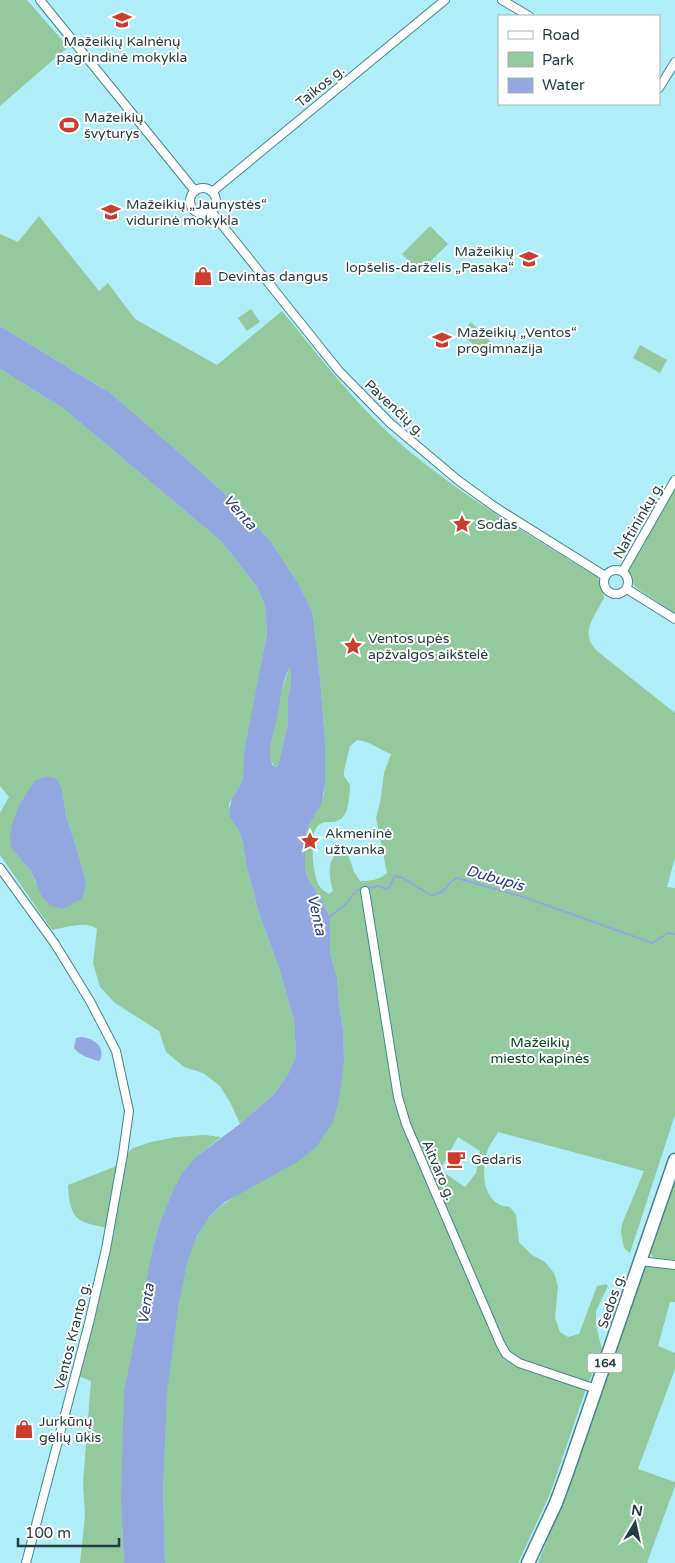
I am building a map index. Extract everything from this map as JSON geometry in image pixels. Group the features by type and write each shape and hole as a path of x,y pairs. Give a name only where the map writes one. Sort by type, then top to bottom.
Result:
{"main road":[{"name":"Sedos g.","path":"528,1563 556,1503 675,1160"}],"street":[{"path":"40,0 195,191"},
{"name":"Taikos g.","path":"212,192 445,0"},
{"path":"502,0 528,15"},
{"path":"660,86 675,62"},
{"path":"202,188 212,192 215,202 210,211 201,213 192,208 190,197 195,191 202,188"},
{"name":"Pavenčių g.","path":"210,211 339,370 390,423 459,481 495,507 606,576"},
{"name":"Naftininkų g.","path":"623,571 675,480"},
{"path":"611,571 623,571 629,582 627,589 621,594 611,594 607,591 604,584 606,576 611,571"},
{"path":"627,589 675,619"},
{"name":"Ventos Kranto g.","path":"0,868 55,944 94,1009 116,1051 129,1111 106,1250 26,1563"},
{"name":"Aitvaro g.","path":"365,891 398,1097 406,1124 500,1343 506,1354 519,1363 596,1389"},
{"path":"640,1262 675,1265"}],"green space":[{"path":"0,0 27,0 68,47 0,106"},
{"name":"Mažeikių miesto kapinės","path":"39,216 99,291 108,283 135,319 217,365 282,311 373,418 397,441 481,504 598,577 604,598 590,625 589,638 592,644 597,651 675,713 675,857 667,887 675,888 675,1115 630,1253 624,1248 621,1232 622,1224 644,1171 498,1132 486,1156 484,1179 488,1193 498,1204 510,1207 516,1215 519,1242 532,1255 545,1262 554,1273 558,1286 555,1318 560,1332 568,1337 579,1334 597,1286 606,1284 608,1286 596,1311 596,1325 602,1350 585,1392 550,1494 518,1563 165,1563 163,1477 165,1412 179,1301 189,1256 198,1235 208,1220 225,1203 247,1189 344,1059 337,977 330,953 330,917 308,879 305,869 306,833 322,802 324,794 325,740 313,614 298,583 271,542 242,509 110,393 0,326 0,234 18,242","holes":["357,740 391,754 384,773 376,818 387,873 375,880 360,881 354,872 347,851 340,850 332,859 330,880 333,891 329,894 320,887 315,875 313,839 320,824 337,821 345,814 349,803 350,785 344,776 344,771 350,746","458,1137 480,1151 476,1173 465,1187 440,1170"]},
{"path":"430,226 448,244 420,272 402,254"},
{"path":"251,309 260,322 247,331 238,318"},
{"path":"471,322 491,342 481,352 461,333"},
{"path":"640,345 667,360 660,373 633,358"},
{"path":"0,369 63,408 222,542 257,587 265,605 267,632 245,753 243,775 241,784 229,804 230,817 242,839 247,868 259,913 280,971 294,1020 296,1056 288,1074 274,1094 240,1124 220,1086 203,1073 184,1067 166,1052 159,1031 115,1003 100,987 93,963 97,929 92,926 81,925 52,930 0,855 0,813 9,797 0,786","holes":["47,776 62,789 66,815 86,883 36,884 31,871 24,862 20,803 35,780"]},
{"path":"675,486 675,613 635,587 629,573 629,566"},
{"path":"290,665 291,683 288,697 288,723 278,766 276,767 272,763 270,746 279,699"},
{"path":"205,1135 221,1137 197,1156 171,1195 160,1222 153,1247 121,1503 124,1563 80,1563 85,1516 83,1483 91,1381 78,1376 115,1230 80,1220 71,1208 68,1185 114,1167 133,1148 176,1137"},
{"path":"675,1177 675,1260 656,1258 652,1256 650,1250"},
{"path":"646,1267 675,1267 675,1302 670,1302 658,1346 675,1353 675,1369 638,1469 675,1482 675,1486 647,1563 538,1563 573,1476 642,1271"}],"water":[{"name":"Venta","path":"0,326 110,393 242,509 271,542 298,583 313,614 325,740 325,782 322,803 306,833 305,869 308,879 330,917 330,953 337,977 343,1030 344,1059 339,1100 333,1122 317,1146 297,1162 225,1202 210,1216 197,1236 187,1263 179,1302 167,1392 163,1486 165,1563 124,1563 121,1503 124,1392 153,1247 160,1222 182,1173 197,1156 240,1124 274,1094 288,1074 296,1056 294,1020 280,971 259,913 247,868 242,839 230,817 229,811 232,798 241,784 243,775 244,753 267,633 265,605 257,587 222,542 63,408 0,369","holes":["290,667 291,683 288,697 288,723 278,766 276,767 271,761 270,746 283,687"]},
{"path":"47,776 57,779 62,789 66,815 86,883 82,899 62,909 51,906 42,897 31,871 11,847 12,824 20,803 35,780"},
{"path":"76,1038 93,1040 99,1045 101,1058 99,1061 82,1055 74,1048"}],"waterway":[{"name":"Dubupis","path":"329,917 345,905 357,890 379,886 386,889 390,887 395,876 403,878 432,896 443,891 457,878 527,898 652,943 668,933 675,934"}],"place":[{"name":"Mažeikių Kalnėnų pagrindinė mokykla","path":"122,20"},
{"name":"Mažeikių švyturys","path":"69,125"},
{"name":"Mažeikių „Jaunystės“ vidurinė mokykla","path":"111,212"},
{"name":"Mažeikių lopšelis-darželis „Pasaka“","path":"529,259"},
{"name":"Devintas dangus","path":"203,276"},
{"name":"Mažeikių „Ventos“ progimnazija","path":"442,340"},
{"name":"Sodas","path":"462,524"},
{"name":"Ventos upės apžvalgos aikštelė","path":"353,646"},
{"name":"Akmeninė užtvanka","path":"310,841"},
{"name":"Gedaris","path":"456,1159"},
{"name":"Jurkūnų gėlių ūkis","path":"24,1429"}]}
